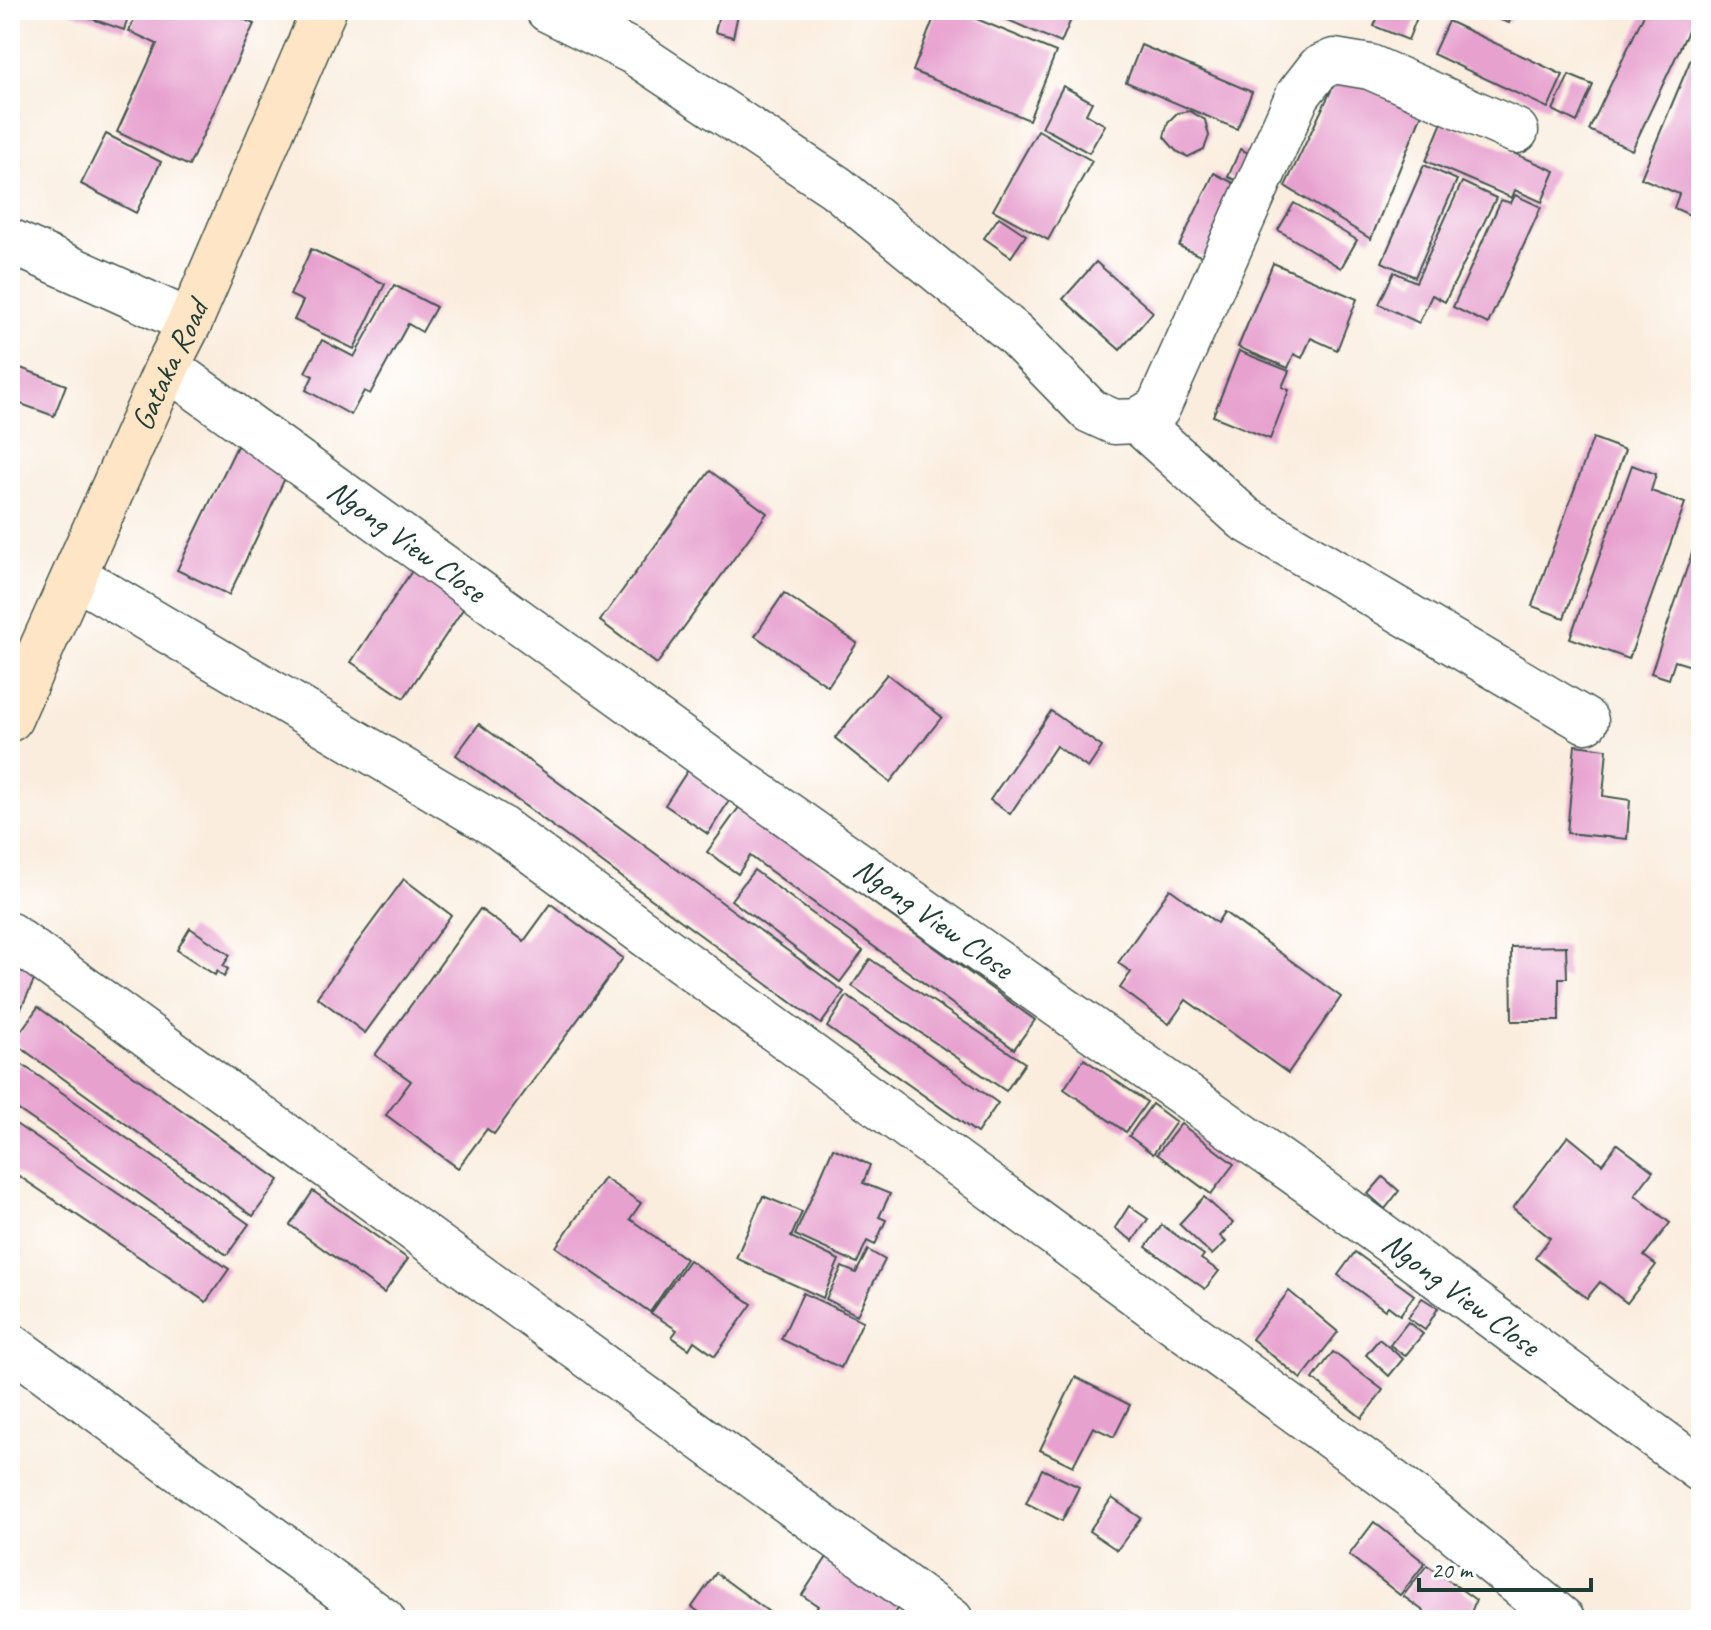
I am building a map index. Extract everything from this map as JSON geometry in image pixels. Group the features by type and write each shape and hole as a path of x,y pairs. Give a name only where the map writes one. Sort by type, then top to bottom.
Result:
{"street":[{"name":"Gataka Road","path":"10,719 190,322 324,10"},
{"path":"548,10 633,52 836,187 1015,334 1090,411 1114,422 1137,421 1158,408 1298,95 1319,68 1334,61 1370,67 1516,131"},
{"path":"10,241 190,322"},
{"name":"Ngong View Close","path":"167,367 740,781 1320,1190 1701,1470"},
{"path":"1137,421 1245,519 1586,721"},
{"path":"75,576 499,827 1412,1496 1563,1620"},
{"path":"10,935 951,1620"},
{"path":"10,1345 383,1620"}],"building":[{"path":"66,10 130,10 124,30"},
{"path":"138,10 224,10 254,24 189,166 117,132 157,44 129,31"},
{"path":"235,10 263,10 259,20"},
{"path":"720,10 739,10 733,37 715,32"},
{"path":"937,10 955,10 1056,52 1029,120 913,71"},
{"path":"1004,10 1075,10 1061,43 1001,17"},
{"path":"1381,10 1420,10 1408,40 1374,26"},
{"path":"1472,10 1513,10 1509,23"},
{"path":"1646,10 1698,10 1632,150 1589,130"},
{"path":"1448,21 1563,75 1548,108 1433,54"},
{"path":"1701,35 1701,220 1674,208 1679,194 1641,178"},
{"path":"1141,45 1252,92 1237,129 1126,82"},
{"path":"1339,74 1425,106 1371,239 1285,186"},
{"path":"1569,75 1593,85 1577,122 1553,110"},
{"path":"1063,86 1092,102 1086,114 1105,125 1089,153 1042,127"},
{"path":"1190,111 1205,120 1209,136 1204,149 1188,157 1176,151 1164,137 1168,122 1177,113"},
{"path":"1442,122 1555,171 1542,202 1515,190 1512,198 1426,161"},
{"path":"1038,130 1092,161 1048,240 993,210"},
{"path":"106,134 161,162 136,213 81,184"},
{"path":"1240,149 1259,158 1248,185 1228,177"},
{"path":"1424,165 1457,180 1415,277 1382,262"},
{"path":"1214,173 1249,191 1215,263 1179,246"},
{"path":"1462,182 1496,198 1445,302 1432,295 1419,323 1379,304 1394,272 1416,282"},
{"path":"1515,195 1541,207 1488,324 1453,307 1501,200 1511,203"},
{"path":"1294,203 1357,240 1341,268 1278,230"},
{"path":"999,217 1026,235 1011,257 984,238"},
{"path":"311,249 385,284 354,349 294,320 303,301 290,295"},
{"path":"1096,262 1153,312 1120,350 1063,299"},
{"path":"1273,263 1357,299 1337,350 1311,338 1302,358 1294,354 1288,368 1238,347"},
{"path":"394,285 436,307 422,332 408,324 370,394 364,391 351,415 306,390 313,376 305,372 322,340 354,357"},
{"path":"1239,351 1289,371 1282,387 1289,390 1270,439 1213,416"},
{"path":"10,364 66,385 54,416 10,400"},
{"path":"1593,438 1625,450 1564,618 1532,606"},
{"path":"237,446 289,470 229,595 177,570"},
{"path":"1632,465 1656,474 1651,491 1685,503 1629,659 1570,638"},
{"path":"710,471 767,513 657,664 600,621"},
{"path":"1701,527 1701,635 1691,666 1675,661 1669,679 1651,673"},
{"path":"416,565 469,600 404,698 351,662"},
{"path":"784,593 857,643 828,686 755,636"},
{"path":"887,674 942,717 890,782 835,738"},
{"path":"1051,711 1102,747 1088,768 1056,746 1010,814 990,800"},
{"path":"479,724 844,992 821,1024 456,755"},
{"path":"1575,745 1607,749 1603,796 1630,800 1627,839 1567,833"},
{"path":"690,767 732,796 708,834 665,805"},
{"path":"740,806 1035,1020 1014,1049 750,856 738,874 707,852"},
{"path":"754,870 863,951 840,982 731,900"},
{"path":"404,879 451,915 365,1033 317,997"},
{"path":"1170,889 1217,923 1224,912 1341,997 1288,1073 1186,1000 1169,1024 1120,988 1131,972 1118,963"},
{"path":"551,904 623,958 494,1134 487,1129 458,1168 386,1115 411,1081 375,1055 480,909 524,941"},
{"path":"190,928 230,955 223,966 228,969 224,977 217,971 215,975 177,950"},
{"path":"1566,946 1567,978 1559,978 1559,1021 1512,1021 1511,947"},
{"path":"10,950 43,961 19,1013 10,1009"},
{"path":"870,959 1025,1063 1006,1091 852,986"},
{"path":"847,996 998,1103 977,1133 827,1027"},
{"path":"38,1007 279,1180 253,1216 13,1042"},
{"path":"1084,1059 1147,1102 1126,1132 1064,1089"},
{"path":"20,1063 249,1224 227,1255 10,1104 10,1078"},
{"path":"1152,1104 1176,1122 1153,1154 1129,1136"},
{"path":"10,1120 229,1269 206,1302 10,1170"},
{"path":"1181,1124 1234,1164 1211,1194 1157,1154"},
{"path":"1568,1136 1602,1164 1617,1144 1653,1171 1635,1195 1670,1223 1644,1256 1656,1265 1627,1303 1600,1282 1587,1298 1535,1258 1550,1238 1513,1208"},
{"path":"833,1148 870,1165 863,1183 890,1194 879,1217 886,1220 875,1245 867,1241 857,1263 795,1235"},
{"path":"1383,1177 1399,1191 1385,1209 1368,1194"},
{"path":"604,1178 641,1203 630,1219 686,1259 650,1312 556,1247"},
{"path":"313,1191 408,1259 384,1293 290,1225"},
{"path":"763,1196 802,1212 791,1237 839,1260 823,1298 736,1258"},
{"path":"1204,1197 1233,1223 1220,1236 1226,1242 1212,1255 1179,1224"},
{"path":"1129,1206 1148,1219 1133,1241 1115,1228"},
{"path":"1162,1225 1204,1255 1201,1259 1219,1271 1205,1289 1146,1247"},
{"path":"868,1250 885,1260 857,1315 826,1299 842,1267 856,1273"},
{"path":"1355,1252 1414,1295 1400,1315 1388,1306 1385,1310 1338,1275"},
{"path":"689,1260 752,1304 715,1356 694,1341 689,1349 672,1337 677,1330 651,1313"},
{"path":"1289,1291 1338,1332 1301,1379 1252,1339"},
{"path":"803,1293 863,1321 841,1368 781,1339"},
{"path":"1422,1298 1438,1308 1425,1330 1408,1318"},
{"path":"1408,1322 1423,1334 1405,1356 1390,1345"},
{"path":"1379,1339 1403,1359 1389,1376 1366,1355"},
{"path":"1333,1352 1383,1390 1362,1418 1313,1379"},
{"path":"1075,1377 1130,1405 1114,1437 1093,1427 1073,1466 1040,1450"},
{"path":"1042,1469 1079,1487 1062,1521 1026,1503"},
{"path":"1112,1498 1141,1518 1117,1550 1089,1531"},
{"path":"1374,1522 1425,1563 1400,1595 1349,1555"},
{"path":"827,1557 900,1604 890,1620 809,1620 818,1606 802,1595"},
{"path":"1427,1565 1476,1600 1468,1620 1432,1620 1403,1596"},
{"path":"716,1573 780,1620 710,1620 692,1607"}]}
